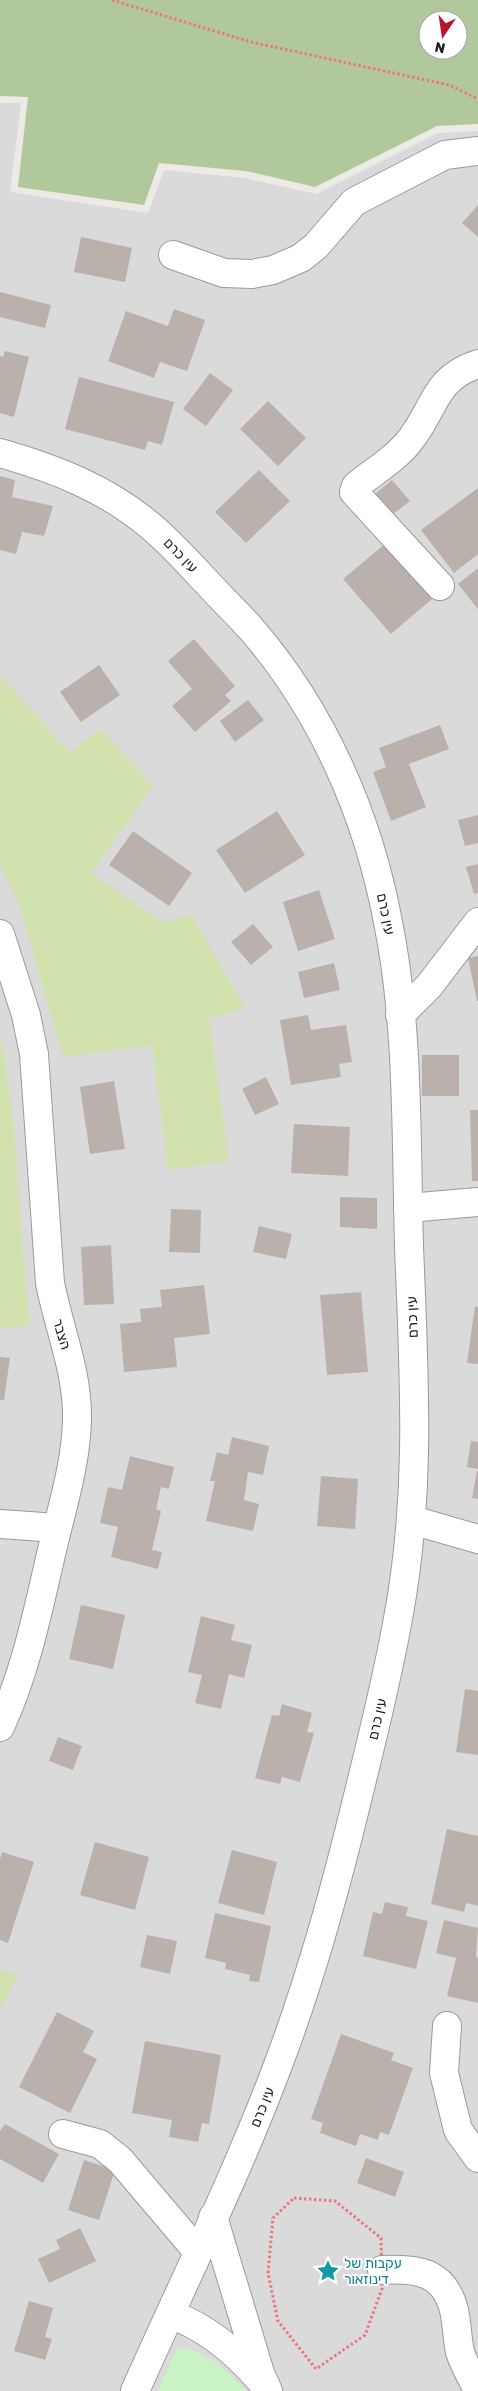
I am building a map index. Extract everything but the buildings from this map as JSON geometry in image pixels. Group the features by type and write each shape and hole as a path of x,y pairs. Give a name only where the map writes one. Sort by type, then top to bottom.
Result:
{"street":[{"path":"173,255 224,273 252,274 273,270 301,258 316,246 354,202 445,155 478,151"},
{"path":"440,586 354,492 356,486 402,450 412,438 450,377 462,369 478,364"},
{"name":"עין כרם","path":"0,453 46,467 79,480 142,518 171,544 252,630 282,668 308,708 330,748 349,790 365,833 388,922 400,1016 416,1444 412,1520 403,1590 391,1658 361,1786 323,1929 295,2020 273,2078 198,2252 135,2391"},
{"path":"400,1016 429,986 478,922"},
{"name":"הצבר","path":"0,934 26,1015 34,1054 50,1283 55,1310 73,1371 77,1419 74,1462 25,1665 0,1727"},
{"path":"408,1208 478,1202"},
{"path":"412,1520 478,1539"},
{"path":"0,1524 58,1528"},
{"path":"447,2026 444,2073 458,2130 478,2158"},
{"path":"63,2134 100,2144 120,2160 198,2252"},
{"path":"213,2217 260,2373 268,2391"},
{"path":"382,2270 406,2268 437,2278 454,2309 460,2350 478,2390"},
{"path":"170,2314 194,2324 225,2345 252,2371 268,2391"}],"path":[{"path":"112,0 251,42 449,84 478,99"},
{"path":"294,2198 335,2201 381,2238 382,2270 382,2289 365,2335 316,2369 278,2321 268,2273 273,2218 294,2198"}],"shaded area":[{"path":"0,103 21,103 10,192 148,213 164,170 245,178 316,194 438,133 478,131 478,2391 0,2391"}],"green space":[{"path":"0,0 478,0 478,124 437,126 315,187 246,171 159,163 144,205 18,187 28,97 0,96"},
{"path":"0,675 70,752 100,729 153,786 91,873 162,922 192,915 245,1008 209,1018 229,1161 168,1170 152,1045 63,1057 18,902 0,865"},
{"path":"0,1034 7,1070 15,1143 30,1325 0,1329"},
{"path":"0,1969 18,1975 0,2009"},
{"path":"181,2348 209,2357 246,2391 158,2391 175,2352"}],"place":[{"name":"עקבות של דינוזאור","path":"328,2271"}]}
